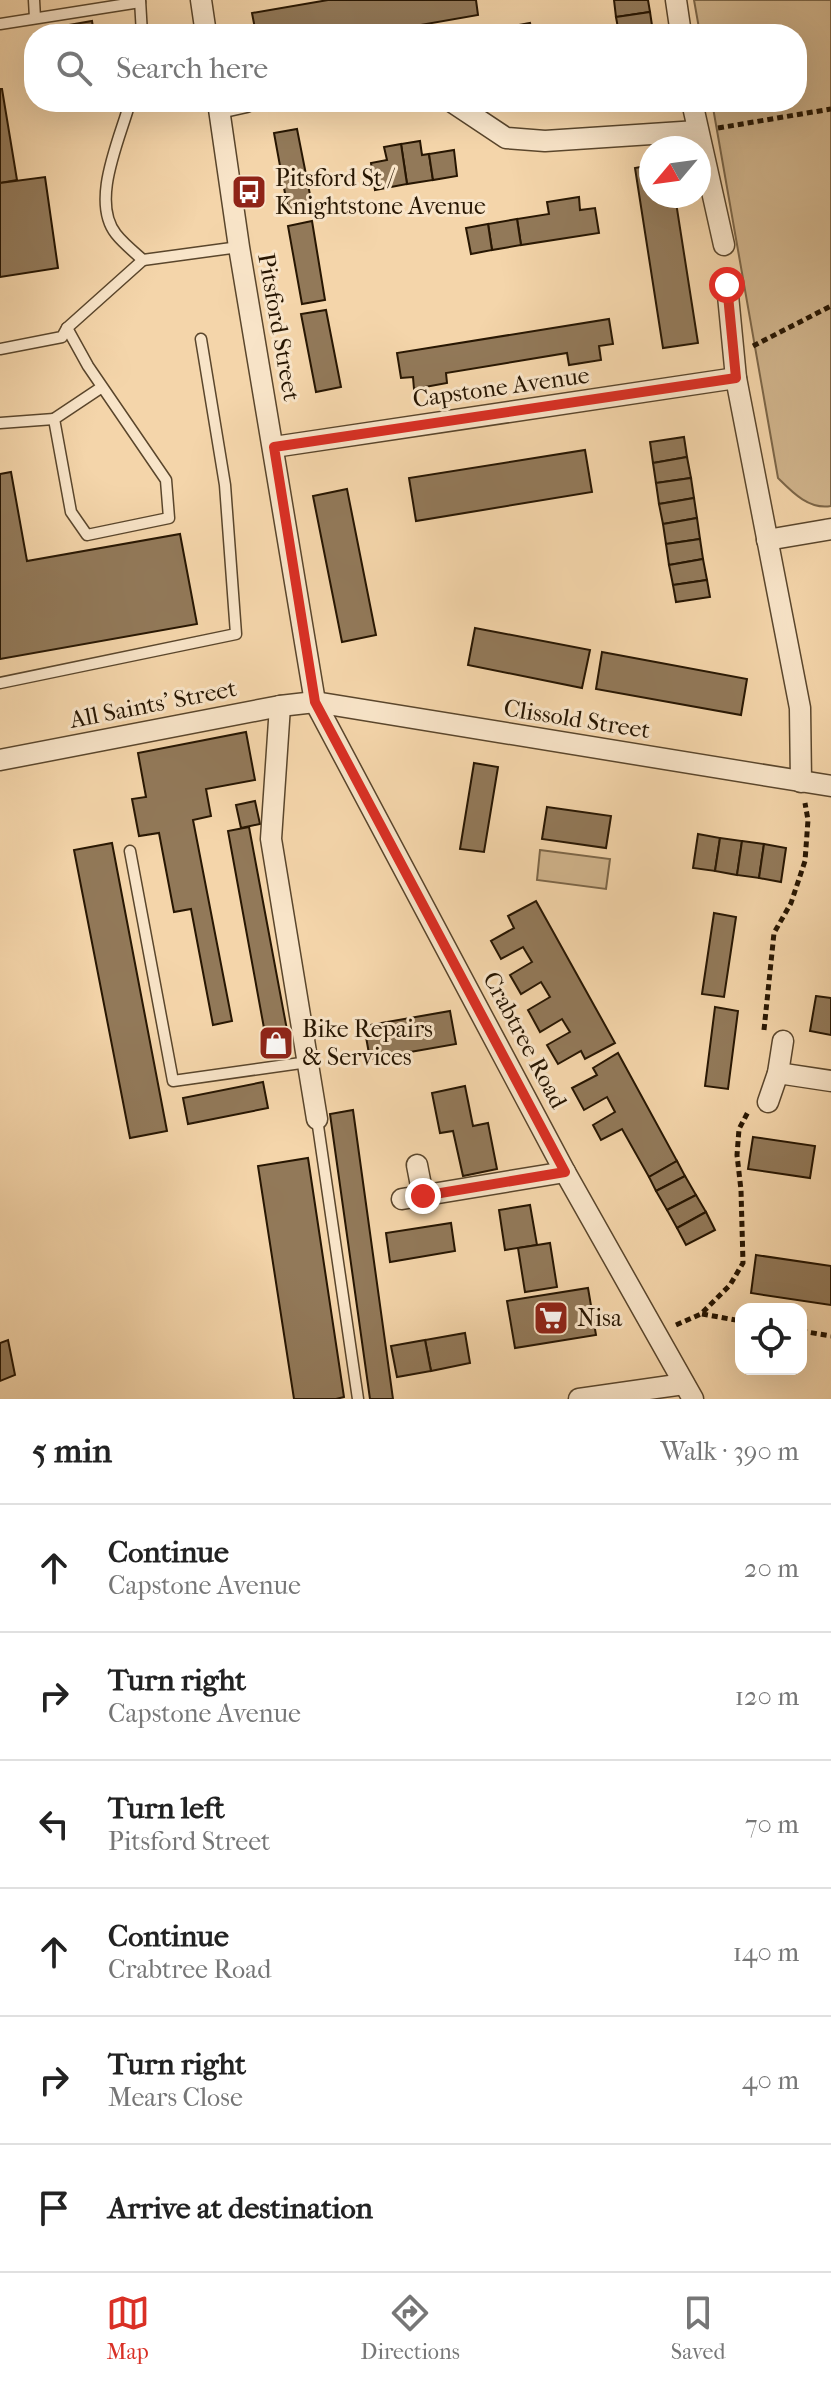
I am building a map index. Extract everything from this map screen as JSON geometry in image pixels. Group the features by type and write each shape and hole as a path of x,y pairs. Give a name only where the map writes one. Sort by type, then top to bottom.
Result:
{"street":[{"path":"201,0 205,24"},
{"path":"676,0 680,24"},
{"name":"Pitsford Street","path":"219,112 315,702"},
{"path":"467,112 506,138 545,141 697,131"},
{"path":"694,112 724,245"},
{"path":"727,285 736,378 800,708 801,782"},
{"name":"Capstone Avenue","path":"274,447 736,378"},
{"path":"767,540 831,529"},
{"name":"All Saints' Street","path":"0,760 280,706 315,702"},
{"name":"Clissold Street","path":"315,702 831,786"},
{"name":"Crabtree Road","path":"315,702 565,1172 689,1392"},
{"path":"280,706 271,839 317,1119"},
{"path":"768,1102 778,1073 783,1041"},
{"path":"778,1073 831,1081"},
{"path":"417,1165 423,1196"},
{"path":"402,1199 565,1172"},
{"path":"579,1399 689,1392"}],"lane":[{"path":"34,0 35,18"},
{"path":"0,24 140,1 141,24"},
{"path":"127,112 105,186 104,208 114,233 143,260"},
{"path":"0,349 62,337 67,328 143,260 239,247"},
{"path":"54,419 71,512 87,535 169,518 166,480 102,387 67,328"},
{"path":"0,683 236,634 225,485 201,339"},
{"path":"0,423 54,419 102,387"},
{"path":"130,851 173,1081 308,1062"},
{"path":"317,1119 358,1399"}],"path":[{"path":"697,131 831,109"},
{"path":"734,355 831,306"},
{"path":"701,1314 735,1320"},
{"path":"807,1332 831,1336"}],"shaded area":[{"path":"694,0 831,0 831,506 808,503 778,478 714,112 807,112 807,24 698,24"},
{"path":"540,850 610,859 606,889 537,880"}],"building":[{"path":"328,0 476,0 478,15 426,24 254,24 252,13"},
{"path":"614,0 648,0 650,12 616,17"},
{"path":"650,12 652,24 617,24 616,17"},
{"path":"0,89 17,180 0,183"},
{"path":"297,129 313,210 289,215 274,133"},
{"path":"420,141 422,155 429,154 433,180 407,184 401,144"},
{"path":"401,144 407,184 375,190 371,163 387,160 384,147"},
{"path":"454,150 457,176 433,180 429,154"},
{"path":"639,167 639,194 635,168"},
{"path":"45,177 58,268 0,277 0,183"},
{"path":"579,197 580,210 595,208 599,233 521,245 517,219 549,214 547,202"},
{"path":"641,208 677,208 698,343 663,348"},
{"path":"517,219 521,245 492,250 488,224"},
{"path":"312,221 325,300 302,304 288,226"},
{"path":"488,224 492,250 471,254 466,228"},
{"path":"326,310 341,387 316,392 301,314"},
{"path":"609,319 613,344 599,346 601,360 569,365 567,353 446,373 447,383 414,389 413,377 401,378 397,353"},
{"path":"684,437 687,457 653,463 650,442"},
{"path":"585,450 592,492 416,521 409,478"},
{"path":"687,457 691,478 656,483 653,463"},
{"path":"11,472 27,561 180,534 197,624 0,659 0,474"},
{"path":"691,478 694,498 659,504 656,483"},
{"path":"347,489 376,635 342,642 313,496"},
{"path":"694,498 697,518 663,524 659,504"},
{"path":"697,518 700,539 666,544 663,524"},
{"path":"700,539 703,559 669,565 666,544"},
{"path":"703,559 707,580 673,585 669,565"},
{"path":"707,580 710,597 676,602 673,585"},
{"path":"475,628 590,650 582,688 468,665"},
{"path":"602,652 747,679 741,715 596,689"},
{"path":"246,732 255,780 206,789 211,816 193,820 232,1021 213,1025 191,909 174,912 159,833 139,836 132,799 146,797 138,753"},
{"path":"474,763 498,767 484,852 460,849"},
{"path":"255,801 260,824 241,828 236,805"},
{"path":"547,807 611,816 606,848 542,839"},
{"path":"249,827 290,1046 268,1050 228,831"},
{"path":"698,834 720,838 715,871 693,868"},
{"path":"720,838 742,841 737,875 715,871"},
{"path":"742,841 764,844 759,878 737,875"},
{"path":"112,843 167,1131 130,1138 74,850"},
{"path":"764,844 786,848 781,882 759,878"},
{"path":"536,901 615,1043 585,1059 581,1051 558,1064 547,1045 570,1032 562,1019 540,1032 528,1010 550,997 541,982 521,994 510,975 532,962 523,947 501,959 491,941 514,928 508,916"},
{"path":"714,913 736,917 724,997 702,994"},
{"path":"816,996 831,998 831,1035 810,1031"},
{"path":"715,1007 738,1011 728,1089 705,1086"},
{"path":"450,1011 456,1044 370,1059 364,1026"},
{"path":"618,1053 677,1161 649,1177 622,1129 601,1140 593,1125 615,1112 607,1097 584,1110 572,1088 597,1075 593,1068"},
{"path":"263,1082 268,1108 188,1124 183,1098"},
{"path":"465,1086 473,1126 488,1123 497,1169 463,1176 453,1131 440,1133 432,1093"},
{"path":"353,1110 393,1399 370,1399 330,1114"},
{"path":"753,1137 815,1146 810,1178 748,1169"},
{"path":"308,1158 344,1397 336,1399 294,1399 258,1166"},
{"path":"677,1161 685,1176 656,1191 649,1177"},
{"path":"685,1176 696,1195 667,1210 656,1191"},
{"path":"696,1195 706,1212 677,1228 667,1210"},
{"path":"530,1205 537,1245 505,1250 499,1210"},
{"path":"706,1212 715,1230 686,1245 677,1228"},
{"path":"451,1223 455,1251 390,1262 386,1233"},
{"path":"550,1243 557,1287 525,1292 518,1248"},
{"path":"756,1255 831,1266 831,1305 751,1293"},
{"name":"Nisa","path":"588,1288 596,1335 515,1348 507,1301"},
{"path":"465,1333 470,1363 431,1371 425,1340"},
{"path":"8,1340 15,1375 0,1381 0,1343"},
{"path":"425,1340 431,1371 397,1377 391,1346"}],"place":[{"name":"Pitsford St / Knightstone Avenue","path":"249,192"},
{"name":"Bike Repairs & Services","path":"276,1043"},
{"name":"Nisa","path":"551,1318"}],"route":[{"path":"423,1196 565,1172 315,702 274,447 736,378 727,285"}]}
